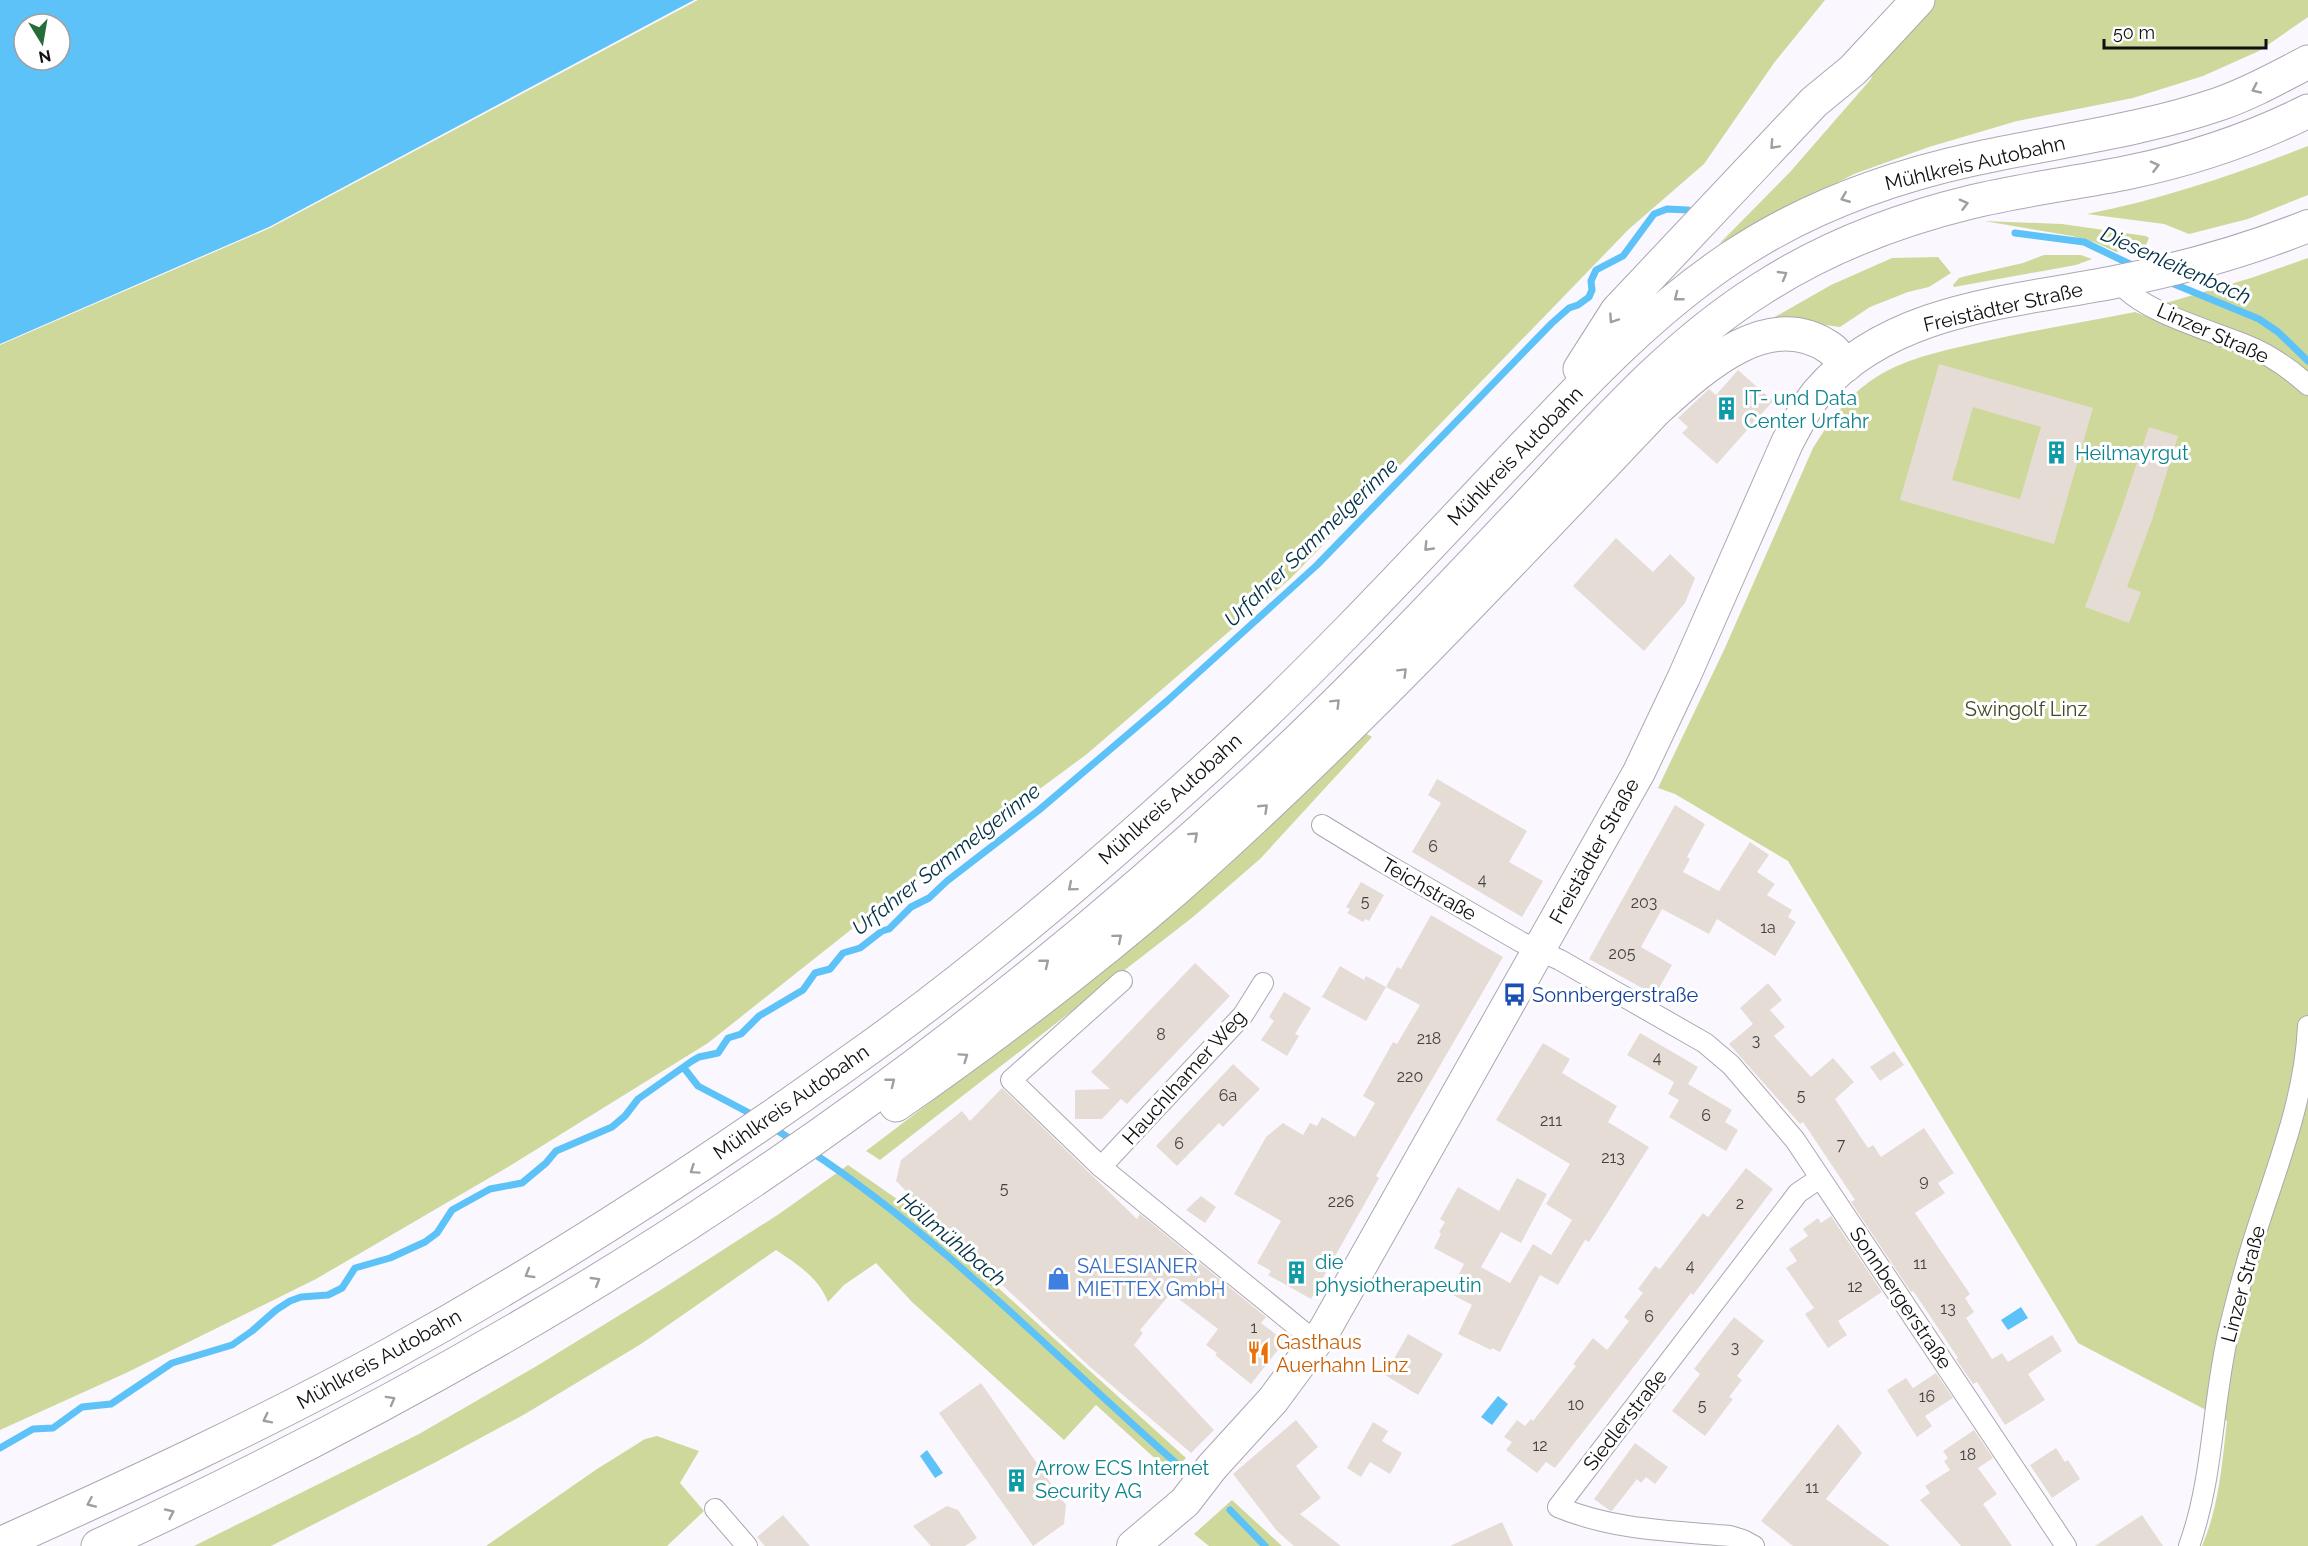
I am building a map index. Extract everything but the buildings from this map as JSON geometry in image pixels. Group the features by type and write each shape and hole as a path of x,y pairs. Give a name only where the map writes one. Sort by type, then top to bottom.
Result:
{"highway":[{"path":"1814,102 1842,61 1892,0"},
{"path":"1541,429 1617,311 1814,102 1853,69 1918,0"},
{"name":"Mühlkreis Autobahn","path":"0,1544 185,1461 394,1353 611,1225 856,1058 1078,882 1179,793 1319,660 1605,363 1672,302 1732,257 1812,212 1876,186 1941,166 2128,129 2204,108 2253,91 2308,62"},
{"name":"Mühlkreis Autobahn","path":"98,1546 205,1497 350,1423 512,1332 836,1132 869,1099 1044,964 1169,858 1260,776 1382,657 1632,394 1678,350 1734,307 1813,258 1893,224 1976,200 2136,171 2167,163 2293,123 2308,111"},
{"path":"836,1132 880,1116 975,1049 1090,961 1174,890 1338,737 1656,410 1684,385 1732,351 1752,340 1776,334 1797,335 1810,339 1831,349 1846,365"}],"main road":[{"name":"Freistädter Straße","path":"1133,1546 1185,1502 1212,1467 1273,1400 1316,1342 1422,1160 1639,772 1787,443 1803,413 1818,393 1846,365 1889,338 1934,320 2001,303 2175,268 2262,244 2308,226"}],"street":[{"name":"Linzer Straße","path":"2119,281 2123,288 2134,297 2163,312 2248,345 2274,359 2308,385"},
{"name":"Teichstraße","path":"1322,825 1538,950"},
{"name":"Sonnbergerstraße","path":"1538,950 1695,1037 1731,1065 1795,1140 2066,1546"},
{"path":"1122,981 1011,1080 1101,1167 1316,1342"},
{"name":"Hauchlhamer Weg","path":"1101,1167 1243,1015 1263,983"},
{"name":"Linzer Straße","path":"2189,1546 2204,1487 2217,1393 2229,1330 2256,1232 2294,1115 2302,1078 2308,1026"},
{"name":"Siedlerstraße","path":"1754,1546 1730,1536 1639,1530 1598,1522 1558,1507 1798,1193 1820,1178"},
{"path":"715,1509 747,1546"}],"green space":[{"path":"698,0 1825,0 1774,63 1704,164 1629,229 1290,579 1087,754 877,909 708,1043 508,1167 316,1279 126,1373 0,1430 0,345 270,228"},
{"path":"1909,0 2308,0 2308,17 2259,51 2203,76 2133,98 2017,121 1929,147 1854,174 1719,244 1790,172 1871,79 1881,38"},
{"path":"2308,146 2308,195 2248,219 2189,234 2164,224 2087,214 2199,185"},
{"path":"1984,221 2062,224 2149,238 2146,245 2116,252 2094,242 2072,236"},
{"path":"2044,255 2081,255 2092,259 2076,265 1954,287 1953,285 1959,278 2023,263"},
{"path":"1938,257 1951,273 1929,287 1908,292 1870,307 1840,327 1773,318 1831,285 1892,258"},
{"path":"2308,258 2308,377 2173,309 2166,303 2251,278"},
{"name":"Swingolf Linz","path":"2135,312 2253,357 2277,371 2308,396 2308,1546 2202,1546 2216,1500 2227,1421 2078,1343 1788,861 1675,794 1658,788 1724,650 1813,448 1831,421 1852,396 1892,368 1929,355 2009,336"},
{"path":"1362,731 1372,737 1260,859 1193,917 880,1160 866,1151 1007,1044"},
{"path":"848,1165 910,1208 1186,1458 1171,1473 1096,1405 1064,1440 912,1302 876,1263 844,1285 828,1302 813,1279 776,1250 641,1344 525,1414 271,1546 194,1546 419,1434 535,1367 779,1214"},
{"path":"657,1436 699,1451 680,1483 704,1511 667,1546 486,1546 597,1469 645,1439"},
{"path":"1232,1500 1282,1546 1209,1546 1194,1534"}],"water":[{"path":"0,0 694,0 269,227 0,344"},
{"path":"2021,1307 2028,1318 2008,1330 2001,1320"},
{"path":"1498,1396 1508,1404 1492,1425 1481,1417"},
{"path":"927,1450 943,1473 935,1478 920,1456"}],"waterway":[{"name":"Urfahrer Sammelgerinne","path":"0,1448 33,1429 53,1428 82,1407 111,1404 172,1363 232,1345 290,1301 301,1297 328,1295 342,1288 355,1268 390,1258 425,1242 437,1233 452,1210 490,1189 522,1183 546,1163 556,1151 612,1127 625,1116 638,1099 692,1061 718,1053 728,1038 741,1034 759,1016 803,990 815,973 830,969 843,953 860,948 882,931 889,929 911,907 929,898 947,881 1039,810 1167,701 1317,565 1552,323 1569,308 1589,297 1592,290 1591,281 1596,270 1623,256 1654,214 1667,209 1688,210"},
{"name":"Diesenleitenbach","path":"2015,233 2084,242 2134,266"},
{"name":"Diesenleitenbach","path":"2169,282 2259,319 2278,332 2308,361"},
{"name":"Höllmühlbach","path":"684,1068 698,1086 755,1116"},
{"name":"Höllmühlbach","path":"772,1127 795,1142"},
{"name":"Höllmühlbach","path":"810,1151 860,1186 954,1261 1177,1464"},
{"name":"Höllmühlbach","path":"1230,1510 1265,1546"}],"place":[{"name":"IT- und Data Center Urfahr","path":"1726,409"},
{"name":"Heilmayrgut","path":"2057,453"},
{"name":"Sonnbergerstraße","path":"1514,995"},
{"name":"die physiotherapeutin","path":"1297,1273"},
{"name":"SALESIANER MIETTEX GmbH","path":"1059,1278"},
{"name":"Gasthaus Auerhahn Linz","path":"1258,1353"},
{"name":"Arrow ECS Internet Security AG","path":"1017,1480"}]}
